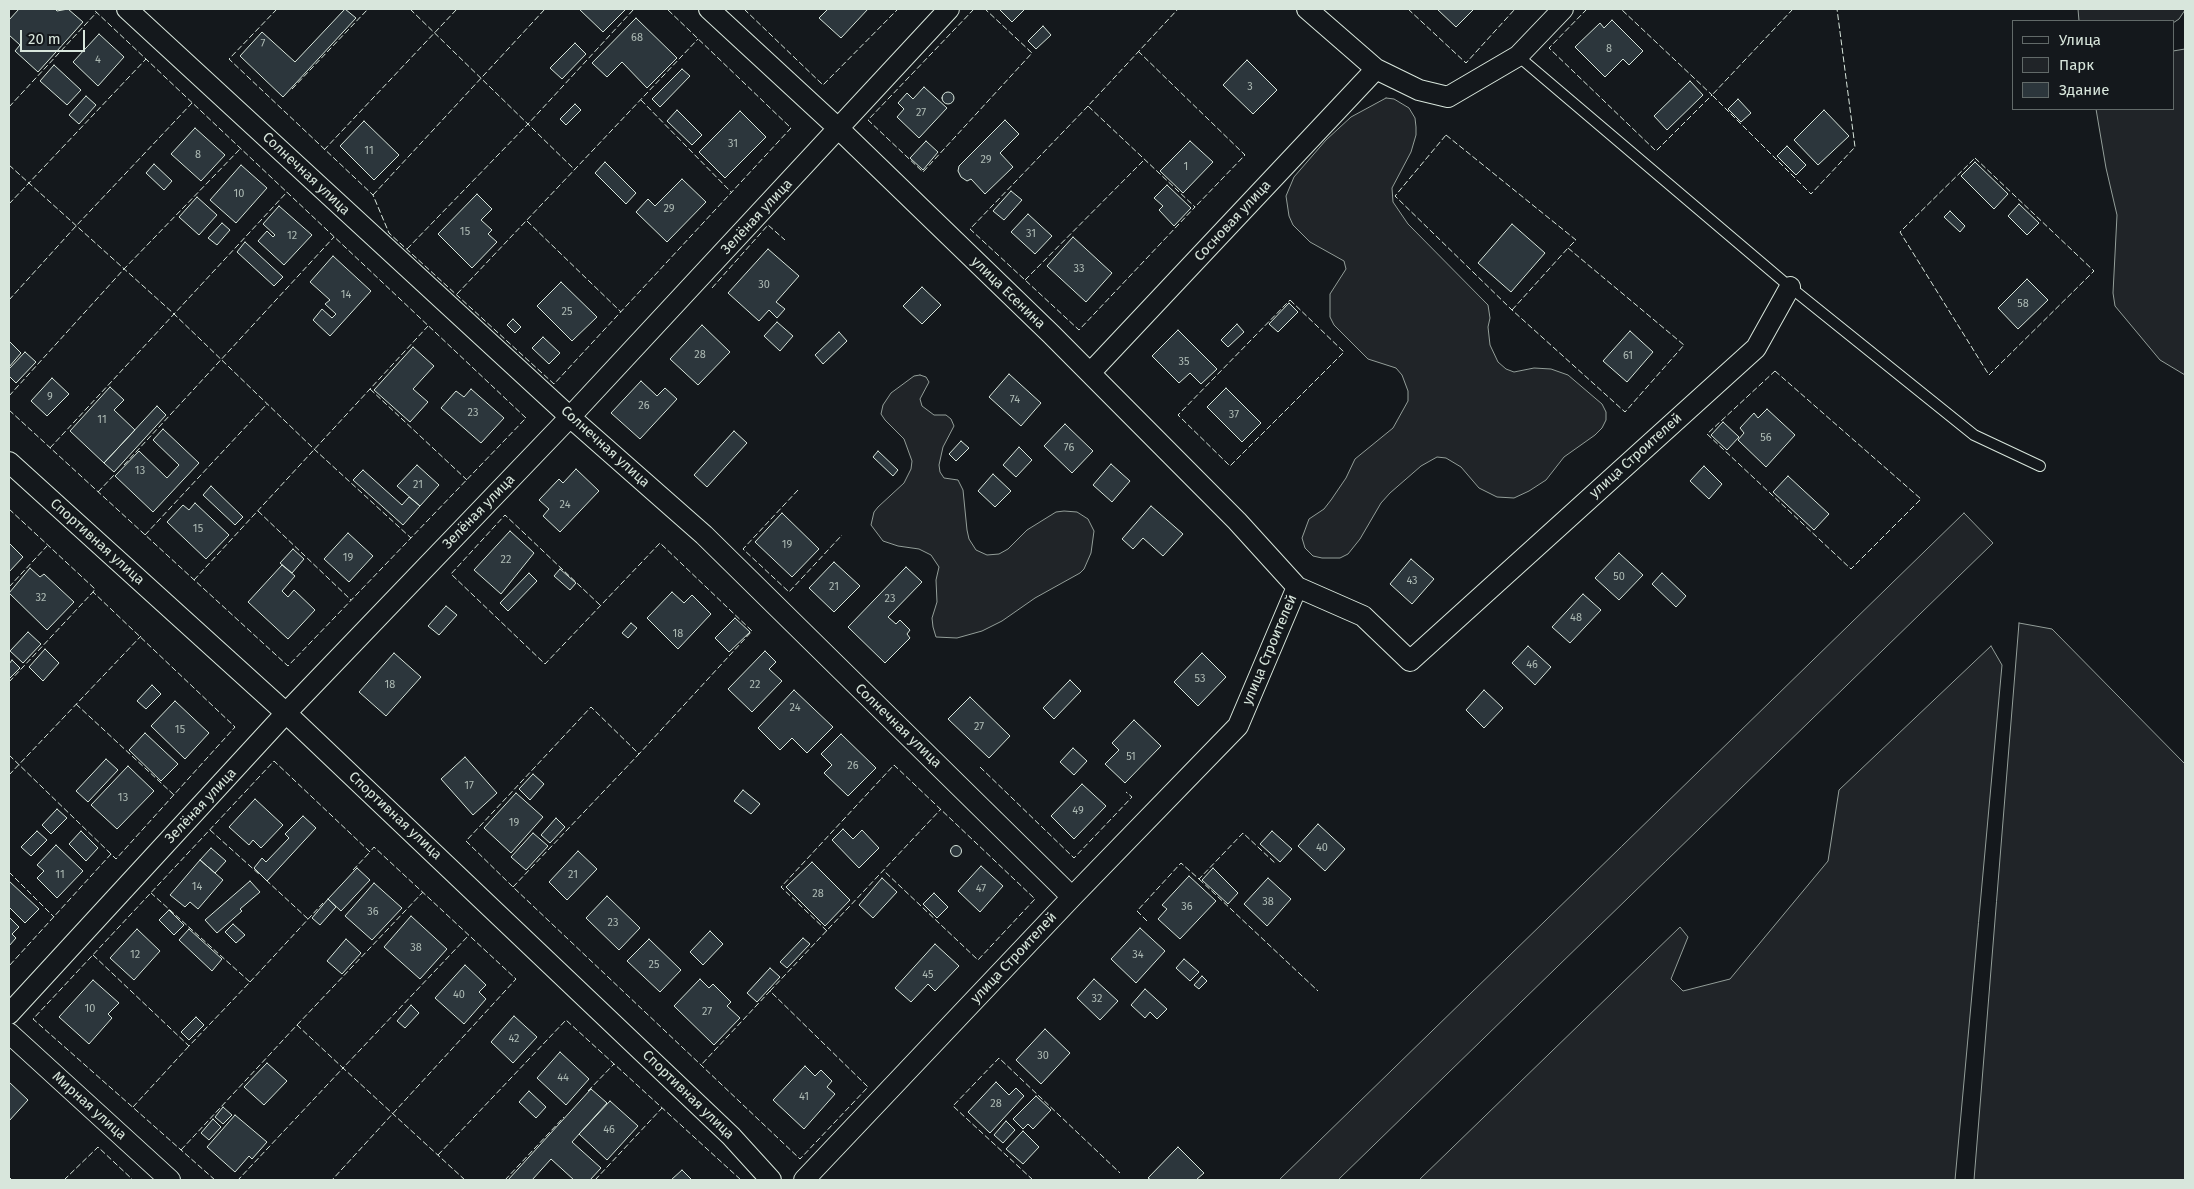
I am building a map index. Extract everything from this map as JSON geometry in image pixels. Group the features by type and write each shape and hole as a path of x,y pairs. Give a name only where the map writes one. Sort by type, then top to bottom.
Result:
{"street":[{"name":"Солнечная улица","path":"127,9 570,417 704,535 1072,897"},
{"name":"улица Есенина","path":"709,9 839,129 1090,373 1237,521 1297,587"},
{"name":"Зелёная улица","path":"9,1014 286,713 570,417 949,9"},
{"path":"1307,9 1376,69 1419,90 1448,97 1518,56 1563,9"},
{"name":"Сосновая улица","path":"1090,373 1376,69"},
{"name":"улица Строителей","path":"804,1180 1072,897 1238,726 1297,587 1363,616 1410,661 1756,348 1790,287"},
{"name":"Спортивная улица","path":"9,462 286,713 731,1136 771,1180"},
{"name":"Мирная улица","path":"9,1033 170,1180"}],"lane":[{"path":"1518,56 1790,287 1974,435 2040,466"}],"green space":[{"path":"2078,9 2185,9 2179,19 2174,22 2174,20 2079,20"},
{"path":"2185,49 2185,375 2160,360 2115,306 2113,293 2117,215 2106,168 2096,110 2174,110 2174,51"},
{"path":"1386,98 1394,99 1409,108 1415,118 1416,127 1416,135 1411,152 1392,188 1393,202 1408,224 1488,305 1490,345 1498,362 1506,369 1514,372 1534,368 1551,369 1568,375 1602,404 1606,412 1606,420 1602,428 1595,435 1564,457 1546,480 1514,498 1497,497 1479,488 1461,467 1446,458 1437,457 1421,466 1390,493 1381,503 1360,539 1348,554 1340,558 1322,558 1313,556 1305,548 1302,538 1309,519 1324,509 1331,500 1346,478 1355,459 1393,428 1408,401 1408,391 1402,375 1396,368 1368,359 1334,325 1330,317 1330,294 1346,269 1344,261 1310,242 1293,225 1289,216 1286,196 1294,177 1326,140 1351,117"},
{"path":"914,376 926,377 929,382 920,399 922,406 934,415 946,415 951,419 954,426 943,447 939,465 940,472 944,478 958,480 963,490 967,530 969,539 976,550 987,555 999,554 1008,549 1027,530 1056,512 1077,512 1088,519 1094,531 1091,553 1084,569 1080,573 1035,598 1002,621 982,631 957,638 936,637 932,618 937,602 936,580 939,567 931,555 919,549 898,546 883,541 871,525 874,512 904,483 911,469 912,461 904,439 881,414 883,405 891,393"},
{"path":"1964,513 1993,543 1338,1180 1279,1180"},
{"path":"2019,623 2052,629 2185,764 2185,1180 1974,1180"},
{"path":"1991,646 2002,665 1955,1180 1419,1180 1680,927 1688,937 1671,979 1683,991 1730,979 1828,861 1839,790"}],"building":[{"path":"19,9 55,9 57,11 68,9 83,22 38,72 15,51 20,45 9,35 9,20"},
{"path":"345,9 356,18 283,97 240,56 262,32 295,62"},
{"path":"579,9 626,9 603,32"},
{"path":"828,9 868,9 841,38 819,18"},
{"path":"999,9 1025,9 1012,22"},
{"path":"1437,9 1474,9 1456,27"},
{"path":"636,18 677,58 647,88 622,62 607,77 592,63"},
{"path":"1612,20 1643,51 1629,65 1623,59 1605,77 1575,47 1600,23 1604,28"},
{"path":"1043,26 1051,35 1036,49 1028,41"},
{"path":"99,34 124,57 98,86 73,62"},
{"path":"575,43 586,54 562,79 550,68"},
{"path":"1247,60 1277,90 1253,114 1223,85"},
{"path":"54,65 81,90 67,105 40,81"},
{"path":"682,69 690,76 660,107 652,99"},
{"path":"1690,81 1703,95 1667,130 1654,116"},
{"path":"924,87 947,108 919,138 897,117 904,109 898,103 907,93 913,99"},
{"path":"946,92 950,92 954,98 950,104 946,104 942,100 942,96"},
{"path":"86,96 96,105 79,124 69,115"},
{"path":"1738,99 1751,113 1741,122 1728,109"},
{"path":"575,104 581,110 566,125 560,119"},
{"path":"677,110 702,135 692,145 667,121"},
{"path":"1824,110 1849,136 1818,165 1794,140"},
{"path":"740,111 766,137 725,178 699,152"},
{"path":"1005,120 1019,134 1000,153 1013,167 985,194 971,179 967,181 961,177 958,171 959,166"},
{"path":"364,121 399,155 374,180 340,146"},
{"path":"195,128 225,155 201,181 171,154"},
{"path":"926,141 938,152 923,170 910,158"},
{"path":"1190,141 1213,162 1183,193 1160,171"},
{"path":"1787,146 1806,165 1796,175 1777,156"},
{"path":"605,162 636,193 626,204 595,173"},
{"path":"1975,162 2008,194 1994,209 1961,176"},
{"path":"154,164 172,181 164,190 146,173"},
{"path":"241,165 267,188 236,223 210,200"},
{"path":"682,179 706,202 667,242 636,212 648,199 655,206"},
{"path":"1167,185 1191,208 1174,226 1159,210 1163,206 1154,198"},
{"path":"1011,191 1022,200 1004,220 993,211"},
{"path":"477,194 492,209 481,220 492,230 488,234 497,242 472,268 438,234"},
{"path":"197,197 217,215 199,235 179,217"},
{"path":"2019,204 2039,223 2027,235 2008,216"},
{"path":"279,206 312,235 284,265 258,241 267,231 273,237 275,235 263,224"},
{"path":"1950,211 1965,226 1960,232 1944,217"},
{"path":"1028,214 1052,236 1035,254 1011,232"},
{"path":"222,223 230,230 217,245 208,238"},
{"path":"1512,224 1545,253 1511,292 1478,263"},
{"path":"1073,237 1112,273 1086,302 1047,266"},
{"path":"245,242 283,277 274,286 237,252"},
{"path":"768,249 799,276 776,302 785,309 777,318 769,310 759,321 728,293"},
{"path":"333,256 371,291 330,336 313,320 322,309 332,318 336,314 325,304 330,300 310,282"},
{"path":"2027,279 2048,300 2018,329 1998,308"},
{"path":"561,282 597,317 572,341 537,306"},
{"path":"922,287 941,305 922,324 903,306"},
{"path":"1289,303 1298,312 1278,332 1269,324"},
{"path":"513,319 521,327 515,333 507,325"},
{"path":"777,322 793,336 780,351 764,336"},
{"path":"1237,324 1244,332 1228,347 1221,340"},
{"path":"702,325 730,352 698,385 670,359"},
{"path":"1178,330 1217,369 1201,384 1190,373 1179,383 1152,356"},
{"path":"1630,331 1653,352 1627,382 1603,361"},
{"path":"839,332 847,341 823,364 815,355"},
{"path":"543,337 560,353 549,364 532,348"},
{"path":"9,341 21,353 9,367"},
{"path":"413,347 434,366 413,389 428,402 410,422 374,390"},
{"path":"25,352 36,362 16,383 9,376 9,369"},
{"path":"1009,374 1041,403 1021,426 989,397"},
{"path":"52,378 69,394 47,416 31,401"},
{"path":"641,381 657,396 665,388 677,399 640,439 611,413"},
{"path":"110,387 124,400 114,410 135,430 104,463 70,431"},
{"path":"1226,388 1261,423 1242,442 1207,407"},
{"path":"471,389 504,418 481,443 441,408 456,391 464,397"},
{"path":"157,406 166,415 114,472 104,463"},
{"path":"1767,409 1795,435 1766,467 1738,440 1744,433 1740,428 1754,413 1758,418"},
{"path":"1723,422 1739,437 1727,450 1711,435"},
{"path":"1065,424 1093,451 1072,473 1044,446"},
{"path":"163,429 199,463 153,512 115,476 139,451 167,478 179,465 153,440"},
{"path":"734,431 747,443 707,487 694,475"},
{"path":"961,441 969,448 956,461 949,454"},
{"path":"1019,447 1032,460 1016,477 1003,465"},
{"path":"878,451 898,470 893,476 873,457"},
{"path":"1111,464 1130,481 1112,502 1093,485"},
{"path":"417,465 439,485 420,506 397,486"},
{"path":"1704,466 1722,484 1709,499 1690,481"},
{"path":"576,469 599,491 560,532 543,516 549,509 539,500 559,479 563,483"},
{"path":"363,470 402,505 409,497 420,506 403,525 353,480"},
{"path":"993,474 1011,491 995,507 978,491"},
{"path":"1788,476 1829,514 1814,530 1773,492"},
{"path":"211,486 243,517 235,525 203,495"},
{"path":"195,503 229,535 206,559 167,522 183,505 189,510"},
{"path":"1151,506 1183,534 1163,556 1143,538 1133,549 1122,539"},
{"path":"782,513 819,549 792,577 755,542"},
{"path":"510,531 534,553 501,594 474,570"},
{"path":"348,533 373,556 349,582 324,559"},
{"path":"9,543 23,557 9,572"},
{"path":"293,549 304,559 292,573 280,563"},
{"path":"1619,553 1643,575 1619,600 1595,578"},
{"path":"1411,559 1434,579 1412,604 1390,584"},
{"path":"834,562 860,586 834,612 809,588"},
{"path":"282,565 295,576 282,591 288,597 294,590 315,610 288,639 248,602"},
{"path":"906,567 922,582 888,617 896,624 900,620 910,630 907,634 910,638 885,663 848,627"},
{"path":"30,568 40,577 44,574 74,602 47,630 9,593"},
{"path":"560,569 576,583 570,590 554,576"},
{"path":"529,573 537,581 508,611 500,603"},
{"path":"1662,573 1686,596 1676,607 1652,584"},
{"path":"672,592 684,603 692,595 711,614 678,649 647,618"},
{"path":"1583,594 1601,610 1570,643 1552,627"},
{"path":"446,606 457,615 439,635 428,626"},
{"path":"735,618 750,632 729,652 715,638"},
{"path":"631,623 637,628 628,638 622,633"},
{"path":"28,632 41,644 23,663 10,651"},
{"path":"1528,646 1551,667 1535,685 1512,663"},
{"path":"45,649 59,663 43,681 29,667"},
{"path":"765,651 776,662 769,669 782,681 752,712 728,689"},
{"path":"394,653 421,677 386,716 359,692"},
{"path":"1202,653 1226,677 1198,706 1174,682"},
{"path":"12,660 20,668 9,679 9,664"},
{"path":"1070,680 1081,691 1054,719 1043,708"},
{"path":"152,685 161,694 146,709 137,701"},
{"path":"794,690 833,727 807,753 792,738 780,750 758,728"},
{"path":"1484,690 1503,708 1484,728 1466,710"},
{"path":"970,697 1010,736 989,758 948,719"},
{"path":"175,701 209,733 185,759 151,726"},
{"path":"1134,720 1161,746 1125,783 1105,764 1119,750 1112,743"},
{"path":"145,733 178,764 161,781 129,750"},
{"path":"841,734 876,768 848,796 824,773 832,765 821,754"},
{"path":"1073,748 1087,761 1074,775 1060,762"},
{"path":"465,757 497,793 473,815 441,779"},
{"path":"106,759 118,770 88,802 76,791"},
{"path":"128,766 154,791 117,829 91,805"},
{"path":"533,774 544,784 530,800 519,789"},
{"path":"1082,784 1106,806 1074,839 1051,816"},
{"path":"743,790 760,804 751,814 734,801"},
{"path":"516,793 543,817 511,853 484,828"},
{"path":"255,799 283,825 261,848 253,840 249,845 229,827"},
{"path":"57,809 67,818 51,834 42,825"},
{"path":"303,816 316,828 267,881 254,868 262,858 266,862 289,838 285,834"},
{"path":"556,818 565,827 550,843 541,835"},
{"path":"1318,824 1345,849 1325,871 1298,846"},
{"path":"843,829 853,839 862,830 879,848 859,868 832,840"},
{"path":"37,831 47,840 31,856 21,847"},
{"path":"81,831 98,848 86,861 69,844"},
{"path":"1272,831 1292,849 1280,862 1260,844"},
{"path":"533,833 548,846 526,870 511,857"},
{"path":"56,845 83,871 57,898 37,878 44,871 37,865"},
{"path":"954,846 958,846 961,851 960,855 954,856 951,853 951,849"},
{"path":"211,848 226,861 215,873 200,860"},
{"path":"578,851 597,869 567,900 549,882"},
{"path":"200,860 223,880 198,909 190,902 185,907 170,895"},
{"path":"812,862 850,900 825,926 786,887"},
{"path":"981,866 1003,886 980,912 958,891"},
{"path":"357,868 370,880 341,911 328,899"},
{"path":"1213,868 1238,893 1228,904 1202,880"},
{"path":"1189,876 1216,901 1180,939 1158,919 1167,909 1162,905"},
{"path":"882,878 897,892 873,918 859,905"},
{"path":"1268,878 1291,899 1267,926 1244,904"},
{"path":"9,881 39,909 25,923 9,907"},
{"path":"250,881 260,892 217,933 205,920"},
{"path":"374,883 402,908 372,940 345,916"},
{"path":"934,893 948,907 937,918 923,904"},
{"path":"607,896 640,928 619,950 586,918"},
{"path":"328,899 336,907 320,925 312,918"},
{"path":"169,910 184,925 174,935 159,920"},
{"path":"411,916 447,949 420,979 384,947"},
{"path":"9,917 19,927 12,934 16,938 9,946"},
{"path":"233,924 245,935 236,943 225,932"},
{"path":"1140,928 1165,951 1136,983 1111,959"},
{"path":"137,929 160,951 134,980 110,958"},
{"path":"189,929 222,959 212,971 179,940"},
{"path":"710,931 723,944 703,965 690,952"},
{"path":"803,938 810,944 787,968 780,962"},
{"path":"346,939 361,953 342,974 327,961"},
{"path":"649,939 681,970 660,992 627,961"},
{"path":"935,944 959,966 935,991 928,984 911,1002 895,988"},
{"path":"1184,959 1199,972 1190,981 1176,968"},
{"path":"465,965 486,985 479,992 486,999 464,1024 435,998"},
{"path":"770,968 780,977 757,1002 747,993"},
{"path":"1202,976 1207,981 1199,989 1194,985"},
{"path":"700,979 709,988 713,984 731,1002 727,1006 740,1018 714,1045 674,1006"},
{"path":"1094,979 1118,1001 1100,1020 1077,998"},
{"path":"93,980 119,1003 108,1014 112,1018 89,1044 59,1017"},
{"path":"1145,989 1167,1009 1157,1019 1150,1012 1145,1018 1131,1005"},
{"path":"411,1005 419,1013 405,1028 397,1021"},
{"path":"514,1016 537,1037 513,1063 491,1042"},
{"path":"196,1017 204,1025 189,1040 181,1032"},
{"path":"1045,1029 1070,1053 1041,1084 1016,1060"},
{"path":"560,1052 589,1079 566,1105 537,1078"},
{"path":"267,1063 287,1081 264,1105 244,1087"},
{"path":"805,1066 815,1076 821,1070 832,1081 827,1087 835,1094 804,1129 773,1100"},
{"path":"9,1082 28,1100 9,1121"},
{"path":"996,1082 1009,1095 1016,1088 1024,1096 990,1133 968,1112"},
{"path":"591,1089 607,1103 572,1142 601,1168 590,1180 574,1180 551,1159 532,1180 508,1180"},
{"path":"529,1091 546,1107 536,1118 519,1102"},
{"path":"1036,1096 1051,1110 1033,1129 1028,1124 1023,1129 1013,1119"},
{"path":"610,1101 638,1126 607,1160 579,1134"},
{"path":"223,1107 232,1115 223,1124 215,1117"},
{"path":"235,1115 267,1142 252,1159 249,1156 235,1172 207,1147"},
{"path":"213,1119 221,1127 209,1140 201,1133"},
{"path":"1006,1121 1015,1130 1003,1143 994,1135"},
{"path":"1023,1131 1039,1147 1023,1164 1006,1149"},
{"path":"1178,1147 1204,1173 1196,1180 1151,1180 1148,1178"},
{"path":"682,1170 692,1180 671,1180"}],"fence":[{"path":"9,410 288,666 526,418 93,9"},
{"path":"277,9 229,59 373,195 389,233 554,384 791,128 667,9"},
{"path":"292,89 368,9"},
{"path":"410,9 575,170"},
{"path":"324,150 457,9"},
{"path":"373,195 545,9"},
{"path":"407,249 528,124 634,9"},
{"path":"744,9 823,85 898,9"},
{"path":"974,9 868,120 923,172 1032,53 985,9"},
{"path":"1088,106 970,229 1079,330 1195,207 1088,106 1178,9"},
{"path":"1408,9 1466,63 1515,9"},
{"path":"1587,9 1549,48 1656,151 1712,95 1621,9"},
{"path":"1793,9 1712,95 1811,194 1855,147 1837,9"},
{"path":"9,107 97,12"},
{"path":"457,294 698,39"},
{"path":"1138,51 1245,155 1195,207"},
{"path":"9,204 146,59"},
{"path":"641,100 732,193"},
{"path":"9,300 192,103"},
{"path":"1446,135 1576,240 1568,248 1684,345 1625,412 1512,310 1395,196 1446,135"},
{"path":"9,396 124,269 241,148"},
{"path":"1975,158 2094,271 1989,375 1900,232 1975,158"},
{"path":"1025,280 1144,160"},
{"path":"9,165 173,313 314,449 411,538"},
{"path":"50,448 287,192"},
{"path":"527,221 621,312"},
{"path":"712,288 768,225 785,240"},
{"path":"124,465 334,237"},
{"path":"1512,310 1568,248"},
{"path":"1290,300 1344,352 1230,466 1178,415 1290,300"},
{"path":"194,580 428,326"},
{"path":"1775,371 1921,499 1851,569 1707,434 1775,371"},
{"path":"370,389 467,480"},
{"path":"145,535 267,404"},
{"path":"98,492 115,474"},
{"path":"798,490 743,549 789,592 842,535"},
{"path":"9,509 95,589 93,592 235,727 116,859 111,854 9,966"},
{"path":"258,511 351,600"},
{"path":"600,605 505,515 451,574 545,664 660,543 752,631 639,754"},
{"path":"9,587 47,546"},
{"path":"9,682 93,592"},
{"path":"9,775 141,636"},
{"path":"76,704 174,795"},
{"path":"513,887 639,754 591,707 466,841 513,887 800,1159 868,1087 770,991 701,1065"},
{"path":"9,755 111,854"},
{"path":"215,1180 33,1019 274,761 370,852 374,847 516,979 332,1180"},
{"path":"827,931 781,887 894,765 1035,899 978,960 884,871"},
{"path":"980,767 1074,858 1132,797 1126,792"},
{"path":"770,991 941,809"},
{"path":"210,830 260,875"},
{"path":"1147,921 1137,911 1181,863 1199,879 1243,833 1276,864"},
{"path":"353,870 370,852"},
{"path":"9,872 54,917"},
{"path":"1199,879 1318,991"},
{"path":"266,880 308,919"},
{"path":"297,1025 423,892"},
{"path":"93,955 189,1046 250,982 151,893"},
{"path":"250,982 323,903"},
{"path":"465,1180 343,1068 469,935"},
{"path":"438,1155 566,1020 741,1180"},
{"path":"181,1150 297,1025 343,1068 238,1180"},
{"path":"133,1107 189,1046"},
{"path":"1033,1180 953,1106 999,1058 1120,1173"},
{"path":"588,1091 614,1064"},
{"path":"595,1180 662,1108"},
{"path":"505,1180 564,1117"},
{"path":"64,1180 98,1147 133,1180"},
{"path":"9,1177 12,1180"}]}
